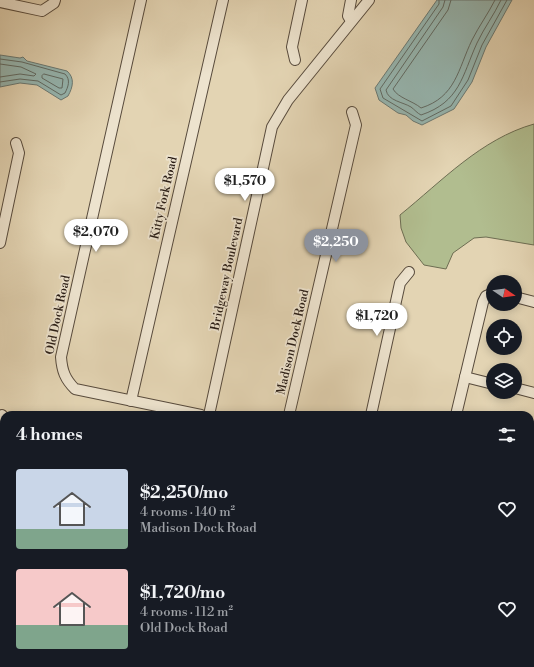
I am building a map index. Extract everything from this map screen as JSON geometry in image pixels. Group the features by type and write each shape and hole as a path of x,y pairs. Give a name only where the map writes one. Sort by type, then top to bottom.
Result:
{"street":[{"path":"0,2 42,11 54,3 55,0"},
{"name":"Old Dock Road","path":"141,0 61,357 66,380 75,389 181,411"},
{"name":"Kitty Fork Road","path":"131,401 223,0"},
{"path":"295,60 292,47 302,0"},
{"path":"351,0 348,16 351,21"},
{"name":"Bridgeway Boulevard","path":"211,411 272,127 288,100 369,0"},
{"name":"Madison Dock Road","path":"291,411 356,125 352,112"},
{"path":"0,243 5,199 18,153 16,144"},
{"path":"372,411 400,283 410,272"},
{"path":"457,411 483,302 486,296"},
{"path":"522,299 534,302"},
{"path":"465,377 486,382"},
{"path":"522,390 534,393"}],"green space":[{"path":"534,124 534,245 486,237 474,238 453,253 446,269 424,265 406,242 401,228 400,215 479,150 515,131"}],"water":[{"path":"437,0 512,0 486,47 472,82 454,109 422,125 413,121 406,115 398,113 379,100 375,88"},
{"path":"0,55 20,58 23,57 27,61 67,71 72,80 71,89 68,96 61,100 37,85 20,83 0,87"}]}
